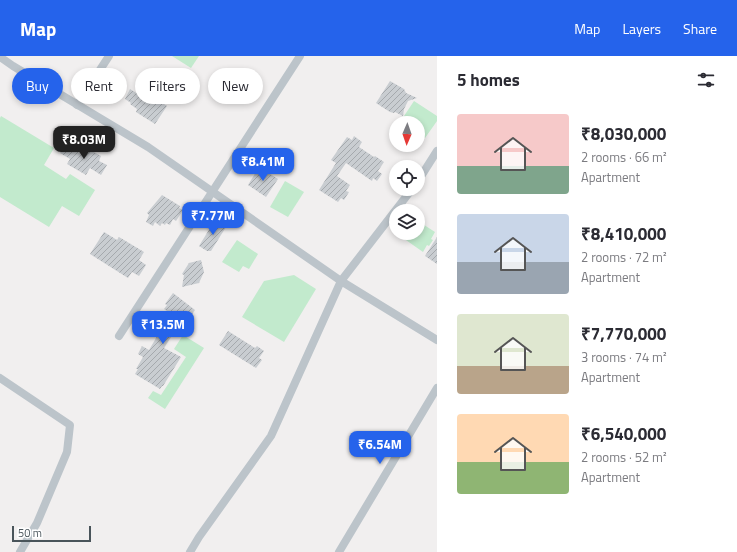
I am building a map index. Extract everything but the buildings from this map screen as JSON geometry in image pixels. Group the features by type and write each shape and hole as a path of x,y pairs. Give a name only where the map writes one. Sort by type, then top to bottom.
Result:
{"street":[{"path":"77,105 109,56"},
{"path":"119,336 300,56"},
{"path":"0,57 148,147 340,281 437,340"},
{"path":"425,170 437,151"},
{"path":"190,552 199,537 271,436 340,281 407,196"},
{"path":"0,378 70,425 67,452 37,523 20,552"},
{"path":"339,552 437,388"}],"green space":[{"path":"172,56 199,56 191,68"},
{"path":"414,101 437,116 437,121 425,138 425,116 404,116"},
{"path":"1,116 54,148 44,165 66,179 70,174 95,190 79,216 62,206 49,227 0,197"},
{"path":"285,181 304,192 288,217 270,207"},
{"path":"425,226 435,232 431,239 433,240 429,246 427,245 423,252 406,240 425,240"},
{"path":"237,240 258,254 249,269 243,266 239,272 222,262"},
{"path":"294,275 316,289 284,342 242,317 264,281"},
{"path":"183,335 204,348 165,409 148,398 153,391 161,395 186,357 174,349"}]}
